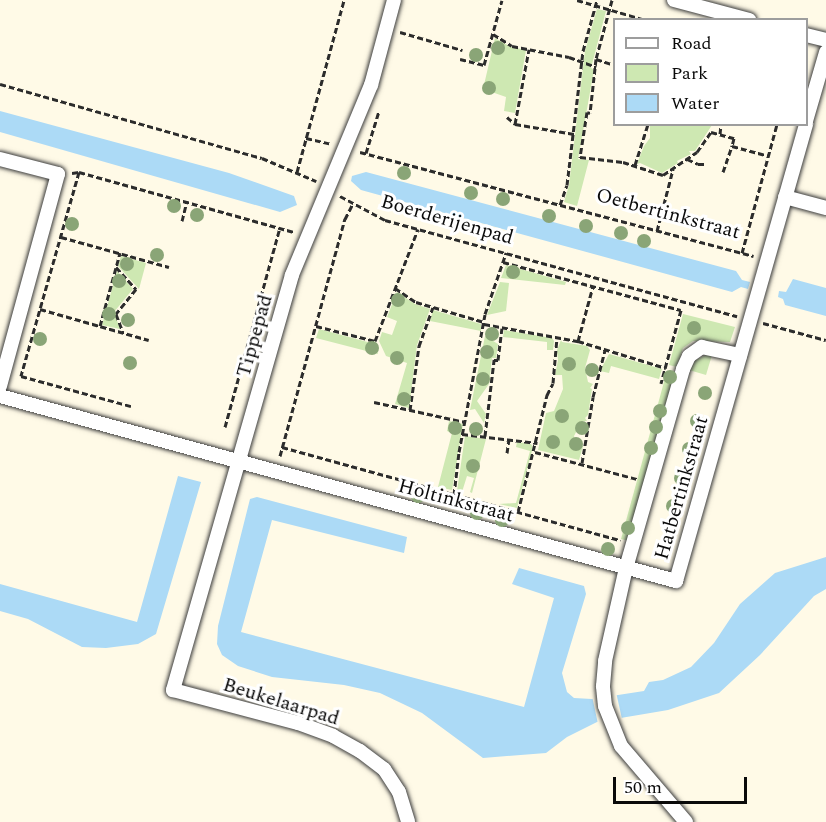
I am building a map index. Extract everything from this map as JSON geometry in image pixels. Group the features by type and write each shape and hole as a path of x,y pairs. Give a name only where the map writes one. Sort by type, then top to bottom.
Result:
{"street":[{"name":"Tippepad","path":"173,690 240,463 292,274 371,85 394,0"},
{"path":"674,0 742,18"},
{"path":"808,34 826,40"},
{"path":"808,116 826,52"},
{"path":"750,320 805,126"},
{"path":"0,159 58,174 0,387"},
{"path":"785,197 826,208"},
{"name":"Hatbertinkstraat","path":"626,568 676,581 750,320"},
{"name":"Hatbertinkstraat","path":"686,822 621,746 610,723 603,686 605,661 626,568 682,372 690,356 702,347 740,355"},
{"name":"Holtinkstraat","path":"0,396 626,568"},
{"name":"Beukelaarpad","path":"173,690 298,723 333,736 360,751 384,769 399,792 408,822"}],"path":[{"path":"297,172 344,0"},
{"path":"460,58 484,65 502,0"},
{"path":"577,0 639,18"},
{"path":"560,205 567,185 581,62 597,0"},
{"path":"612,0 596,58 580,157 623,162 663,176 697,152 711,132 734,138 723,172"},
{"path":"387,28 462,50"},
{"path":"493,34 512,46 596,67"},
{"path":"515,124 529,49"},
{"path":"596,58 613,65"},
{"name":"Boerderijenpad","path":"0,84 262,158 329,188 352,205 385,220 826,340"},
{"path":"507,117 515,124 574,134"},
{"path":"635,165 647,126"},
{"path":"720,134 721,126"},
{"path":"742,253 776,126"},
{"name":"Oetbertinkstraat","path":"306,138 767,260"},
{"path":"732,146 769,156"},
{"path":"687,159 698,164 705,164"},
{"path":"657,231 674,168"},
{"path":"58,174 79,172 280,227 225,428"},
{"path":"79,172 21,376 131,406"},
{"path":"182,221 187,201"},
{"path":"276,472 345,219 352,205"},
{"path":"316,326 375,341 418,229"},
{"path":"61,237 169,267"},
{"name":"Holtinkstraat","path":"454,495 462,434 484,323 506,253"},
{"path":"100,326 120,254"},
{"path":"503,262 681,310 659,390"},
{"path":"116,267 136,289 116,314 123,332"},
{"path":"578,341 593,286"},
{"path":"395,288 416,302 484,323 578,341 682,372"},
{"path":"410,410 419,346 432,307"},
{"path":"40,309 149,340"},
{"path":"485,436 494,360 498,360 502,328"},
{"path":"518,512 535,452 547,395 553,383 557,337"},
{"path":"582,464 593,397 605,350"},
{"path":"374,402 465,422"},
{"path":"462,434 537,443"},
{"path":"507,453 509,439"},
{"name":"Holtinkstraat","path":"282,447 633,543"},
{"path":"535,452 650,483"},
{"path":"632,489 638,467"},
{"path":"612,564 621,529"}],"green space":[{"path":"597,9 606,11 591,68 594,70 578,159 589,160 577,206 564,202 569,185 585,51"},
{"path":"495,38 511,47 526,50 515,113 504,111 506,97 483,89"},
{"path":"650,126 711,126 695,151 689,151 691,154 677,161 678,163 662,173 640,163 637,164 650,138"},
{"path":"121,256 146,263 139,289 118,266"},
{"path":"506,265 566,282 565,285 501,278"},
{"path":"117,271 133,289 114,312 120,329 102,325"},
{"path":"500,282 509,283 506,311 487,315"},
{"path":"397,292 415,304 430,309 417,345 409,408 395,404 407,363 386,356 379,341 382,332 392,335 397,321 387,317"},
{"path":"433,310 481,324 481,331 430,321"},
{"path":"683,314 735,327 730,342 693,341 683,348 677,367 669,365"},
{"path":"319,329 375,344 378,354 316,338"},
{"path":"504,330 552,338 553,350 547,350 547,342 503,337"},
{"path":"485,336 498,344 496,358 492,358 489,384 477,401 486,414 484,423 475,409 470,410"},
{"path":"561,340 587,346 590,350 585,368 588,382 593,384 590,388 592,389 588,415 585,418 587,421 582,421 574,436 577,443 583,446 579,460 538,450 546,413 554,411 563,389 562,375 555,375 557,350"},
{"path":"609,354 662,369 659,379 611,366 609,373 600,371"},
{"path":"706,355 712,355 706,375 689,370 694,361"},
{"path":"667,371 675,373 629,541 621,539"},
{"path":"449,421 463,424 452,490 438,487 452,433 447,431"},
{"path":"465,436 486,439 472,493 470,492 474,478 467,476 462,492 457,491"},
{"path":"517,442 531,444 533,447 517,508 499,504 516,503 530,451 516,447"}],"water":[{"path":"0,111 229,173 294,196 297,205 280,212 0,132"},
{"path":"366,172 736,271 742,280 750,282 748,289 741,287 732,292 361,190 351,181 352,176"},
{"path":"793,279 826,288 826,316 785,305 783,299 778,297 779,291 786,292"},
{"path":"178,476 201,482 156,634 138,644 106,648 82,647 28,619 0,611 0,584 137,622"},
{"path":"257,497 407,537 404,553 272,520 241,632 524,707 554,598 512,584 519,568 584,586 586,594 562,673 567,692 574,698 592,699 644,691 649,682 663,680 691,667 714,643 740,604 775,573 826,557 826,589 814,596 760,655 719,693 668,710 597,722 567,737 546,753 483,758 422,713 380,693 344,685 272,677 238,666 222,655 217,644 218,626 250,499"}],"pier":[{"path":"616,692 622,719 598,724 592,696"}]}
